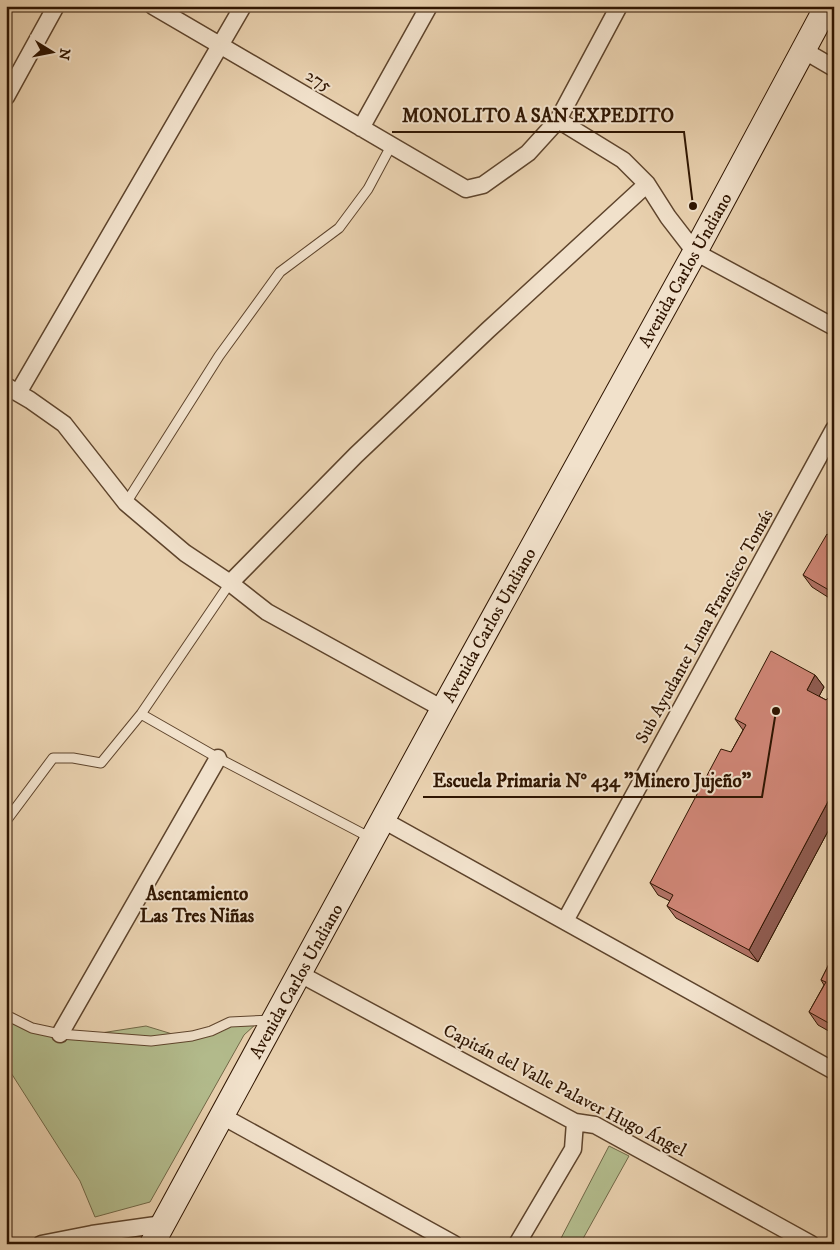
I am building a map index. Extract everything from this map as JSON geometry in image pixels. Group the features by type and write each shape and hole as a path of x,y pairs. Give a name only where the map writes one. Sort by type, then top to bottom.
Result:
{"street":[{"path":"6,97 56,6"},
{"name":"275","path":"153,6 466,189 484,186 528,153 558,120"},
{"path":"243,6 221,46 12,390 64,424 126,503 184,553 230,583 267,612 442,709"},
{"path":"361,128 429,6"},
{"path":"619,6 558,120 624,160 647,184 668,217 695,252 834,327"},
{"name":"Avenida Carlos Undiano","path":"157,1234 300,974 442,709 695,252 827,6"},
{"path":"803,50 834,68"},
{"path":"230,583 356,455 647,184"},
{"name":"Sub Ayudante Luna Francisco Tomás","path":"565,921 834,430"},
{"path":"60,1034 218,758"},
{"path":"378,830 565,921 834,1071"},
{"name":"Capitán del Valle Palaver Hugo Ángel","path":"300,974 575,1122 595,1125 811,1244"},
{"path":"222,1116 454,1244"},
{"path":"517,1244 573,1149 575,1122"},
{"path":"41,1244 92,1234 157,1234"}],"lane":[{"path":"126,503 219,356 280,272 339,228 368,189 391,146"},
{"path":"6,821 53,758 73,758 101,763 141,714 230,583"},
{"path":"141,714 218,758 378,830"},
{"path":"6,1016 32,1028 60,1034 151,1041 192,1036 211,1031 230,1022 275,1020"}],"green space":[{"path":"6,1019 62,1039 146,1026 192,1040 231,1026 257,1023 244,1035 150,1202 95,1217 80,1181 6,1065"},
{"path":"609,1146 629,1156 580,1244 558,1244"}],"building":[{"path":"827,534 834,539 834,593 803,575"},
{"path":"771,651 815,675 807,690 826,700 829,697 834,700 834,795 832,794 749,950 667,906 673,895 650,883 721,749 731,752 746,725 735,719"},
{"path":"834,954 834,1026 809,1012 826,982 821,980"}],"place":[{"name":"MONOLITO A SAN EXPEDITO","path":"693,206"},
{"name":"Escuela Primaria N° 434 \"Minero Jujeño\"","path":"776,711"}],"district":[{"name":"Asentamiento Las Tres Niñas","path":"197,904"}]}
